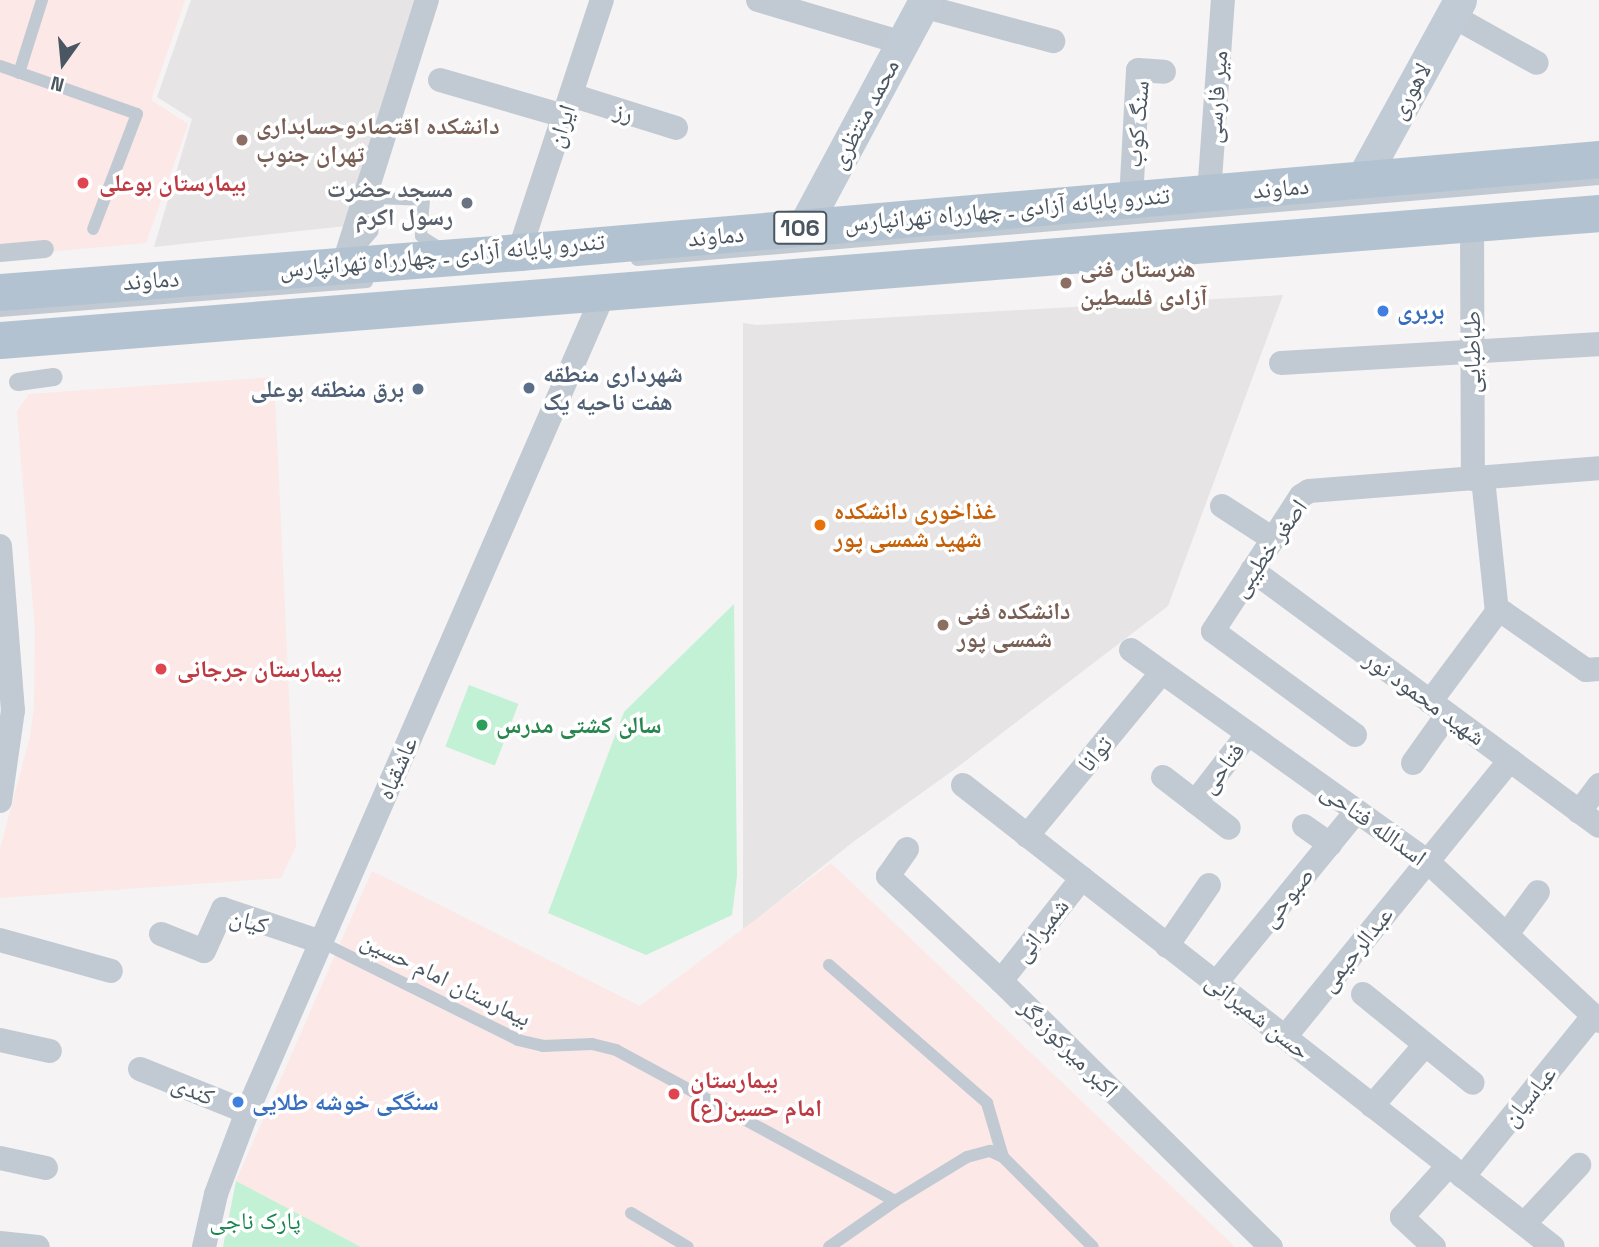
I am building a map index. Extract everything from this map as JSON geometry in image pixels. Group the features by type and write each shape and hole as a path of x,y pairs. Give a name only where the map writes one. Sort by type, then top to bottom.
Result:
{"main road":[{"name":"محمد منتظری","path":"803,228 924,3"},
{"name":"لاهوری","path":"1361,181 1452,6"},
{"name":"دماوند","path":"0,292 519,252 1599,159"},
{"name":"دماوند","path":"0,340 1599,213"}],"street":[{"path":"343,266 427,0"},
{"name":"ایران","path":"519,252 603,0"},
{"path":"758,0 902,43"},
{"name":"میر فارسی","path":"1209,194 1223,0"},
{"path":"924,3 1053,41"},
{"path":"1452,6 1537,63"},
{"name":"سنگ کوب","path":"1131,200 1138,70 1164,72"},
{"name":"رز","path":"440,80 676,128"},
{"name":"طباطبایی","path":"1472,225 1472,353 1478,478 1497,612"},
{"path":"0,253 45,249"},
{"name":"عاشقباه","path":"204,1247 216,1194 247,1112 604,293"},
{"path":"1281,363 1599,344"},
{"path":"18,382 54,377"},
{"name":"اصغر خطیبی","path":"1355,735 1213,631 1301,496 1309,491 1599,468"},
{"path":"1222,506 1273,539"},
{"path":"0,547 13,710 0,801"},
{"name":"شهید محمود نور","path":"1252,570 1589,819"},
{"path":"1413,763 1438,708 1497,612 1504,613 1586,670 1599,669"},
{"name":"اسدالله فتاحی","path":"1131,650 1427,861 1597,1018"},
{"name":"توانا","path":"1027,836 1162,672"},
{"name":"فتاحی","path":"1195,802 1248,734"},
{"name":"عبدالرحیمی","path":"1285,1037 1510,760"},
{"path":"1163,777 1229,828"},
{"name":"حسن شمیرانی","path":"963,785 1553,1247"},
{"path":"1589,819 1599,785"},
{"name":"صبوحی","path":"1216,983 1357,811"},
{"path":"1304,826 1330,844"},
{"name":"اکبر میرکوزه‌گر","path":"907,849 888,876 1001,981 1271,1247"},
{"name":"شمیرانی","path":"1001,981 1082,878"},
{"path":"1167,946 1209,885"},
{"path":"1507,934 1538,891"},
{"name":"کیان","path":"160,934 204,951 223,909 321,942"},
{"path":"0,940 111,971"},
{"path":"1363,994 1473,1083"},
{"name":"عباسیان","path":"1434,1247 1402,1217 1456,1171 1597,1018"},
{"path":"0,1040 50,1051"},
{"path":"1372,1106 1425,1045"},
{"name":"کندی","path":"140,1069 247,1112"},
{"path":"0,1158 46,1168"},
{"path":"1524,1224 1579,1165"},
{"path":"0,1243 38,1247"}],"lane":[{"path":"19,73 42,0"},
{"path":"0,66 137,114 93,229"},
{"name":"تندرو پایانه آزادی ـ چهارراه تهرانپارس","path":"624,261 1599,179"},
{"path":"343,266 372,232 379,198 424,201 421,236 454,257"},
{"path":"0,326 1160,237 1599,199"},
{"name":"تندرو پایانه آزادی ـ چهارراه تهرانپارس","path":"0,311 387,281"},
{"name":"بیمارستان امام حسین","path":"321,942 518,1040 543,1046 592,1044 616,1049 895,1201"},
{"path":"829,965 987,1103 1003,1157"},
{"path":"829,1247 895,1201 967,1157 990,1151 1003,1157 1093,1247"},
{"path":"631,1213 688,1247"}],"shaded area":[{"name":"بیمارستان بوعلی","path":"0,0 185,0 151,100 188,124 146,243 0,256"},
{"path":"191,0 418,0 346,226 154,247 192,119 157,97"},
{"name":"دانشکده فنی شمسی پور","path":"1283,295 1168,606 955,769 853,842 743,930 743,323 757,325"},
{"name":"بیمارستان جرجانی","path":"274,377 296,846 281,878 0,898 0,849 30,737 34,707 35,630 17,411 29,394"},
{"name":"بیمارستان امام حسین(ع)","path":"831,863 1235,1247 361,1247 236,1181 372,871 640,1006"}],"green space":[{"path":"734,604 737,876 732,915 646,955 548,913 624,712"},
{"name":"سالن کشتی مدرس","path":"469,685 518,704 495,766 445,747"},
{"name":"پارک ناجی","path":"236,1181 361,1247 223,1247"}],"place":[{"name":"دانشکده اقتصادوحسابداری تهران جنوب","path":"242,140"},
{"name":"بیمارستان بوعلی","path":"83,183"},
{"name":"مسجد حضرت رسول اکرم","path":"467,203"},
{"name":"هنرستان فنی آزادی فلسطین","path":"1066,283"},
{"name":"بربری","path":"1383,311"},
{"name":"شهرداری منطقه هفت ناحیه یک","path":"529,388"},
{"name":"برق منطقه بوعلی","path":"418,389"},
{"name":"غذاخوری دانشکده شهید شمسی پور","path":"820,525"},
{"name":"دانشکده فنی شمسی پور","path":"943,625"},
{"name":"بیمارستان جرجانی","path":"161,669"},
{"name":"سالن کشتی مدرس","path":"482,725"},
{"name":"بیمارستان امام حسین(ع)","path":"674,1094"},
{"name":"سنگکی خوشه طلایی","path":"238,1102"}]}
